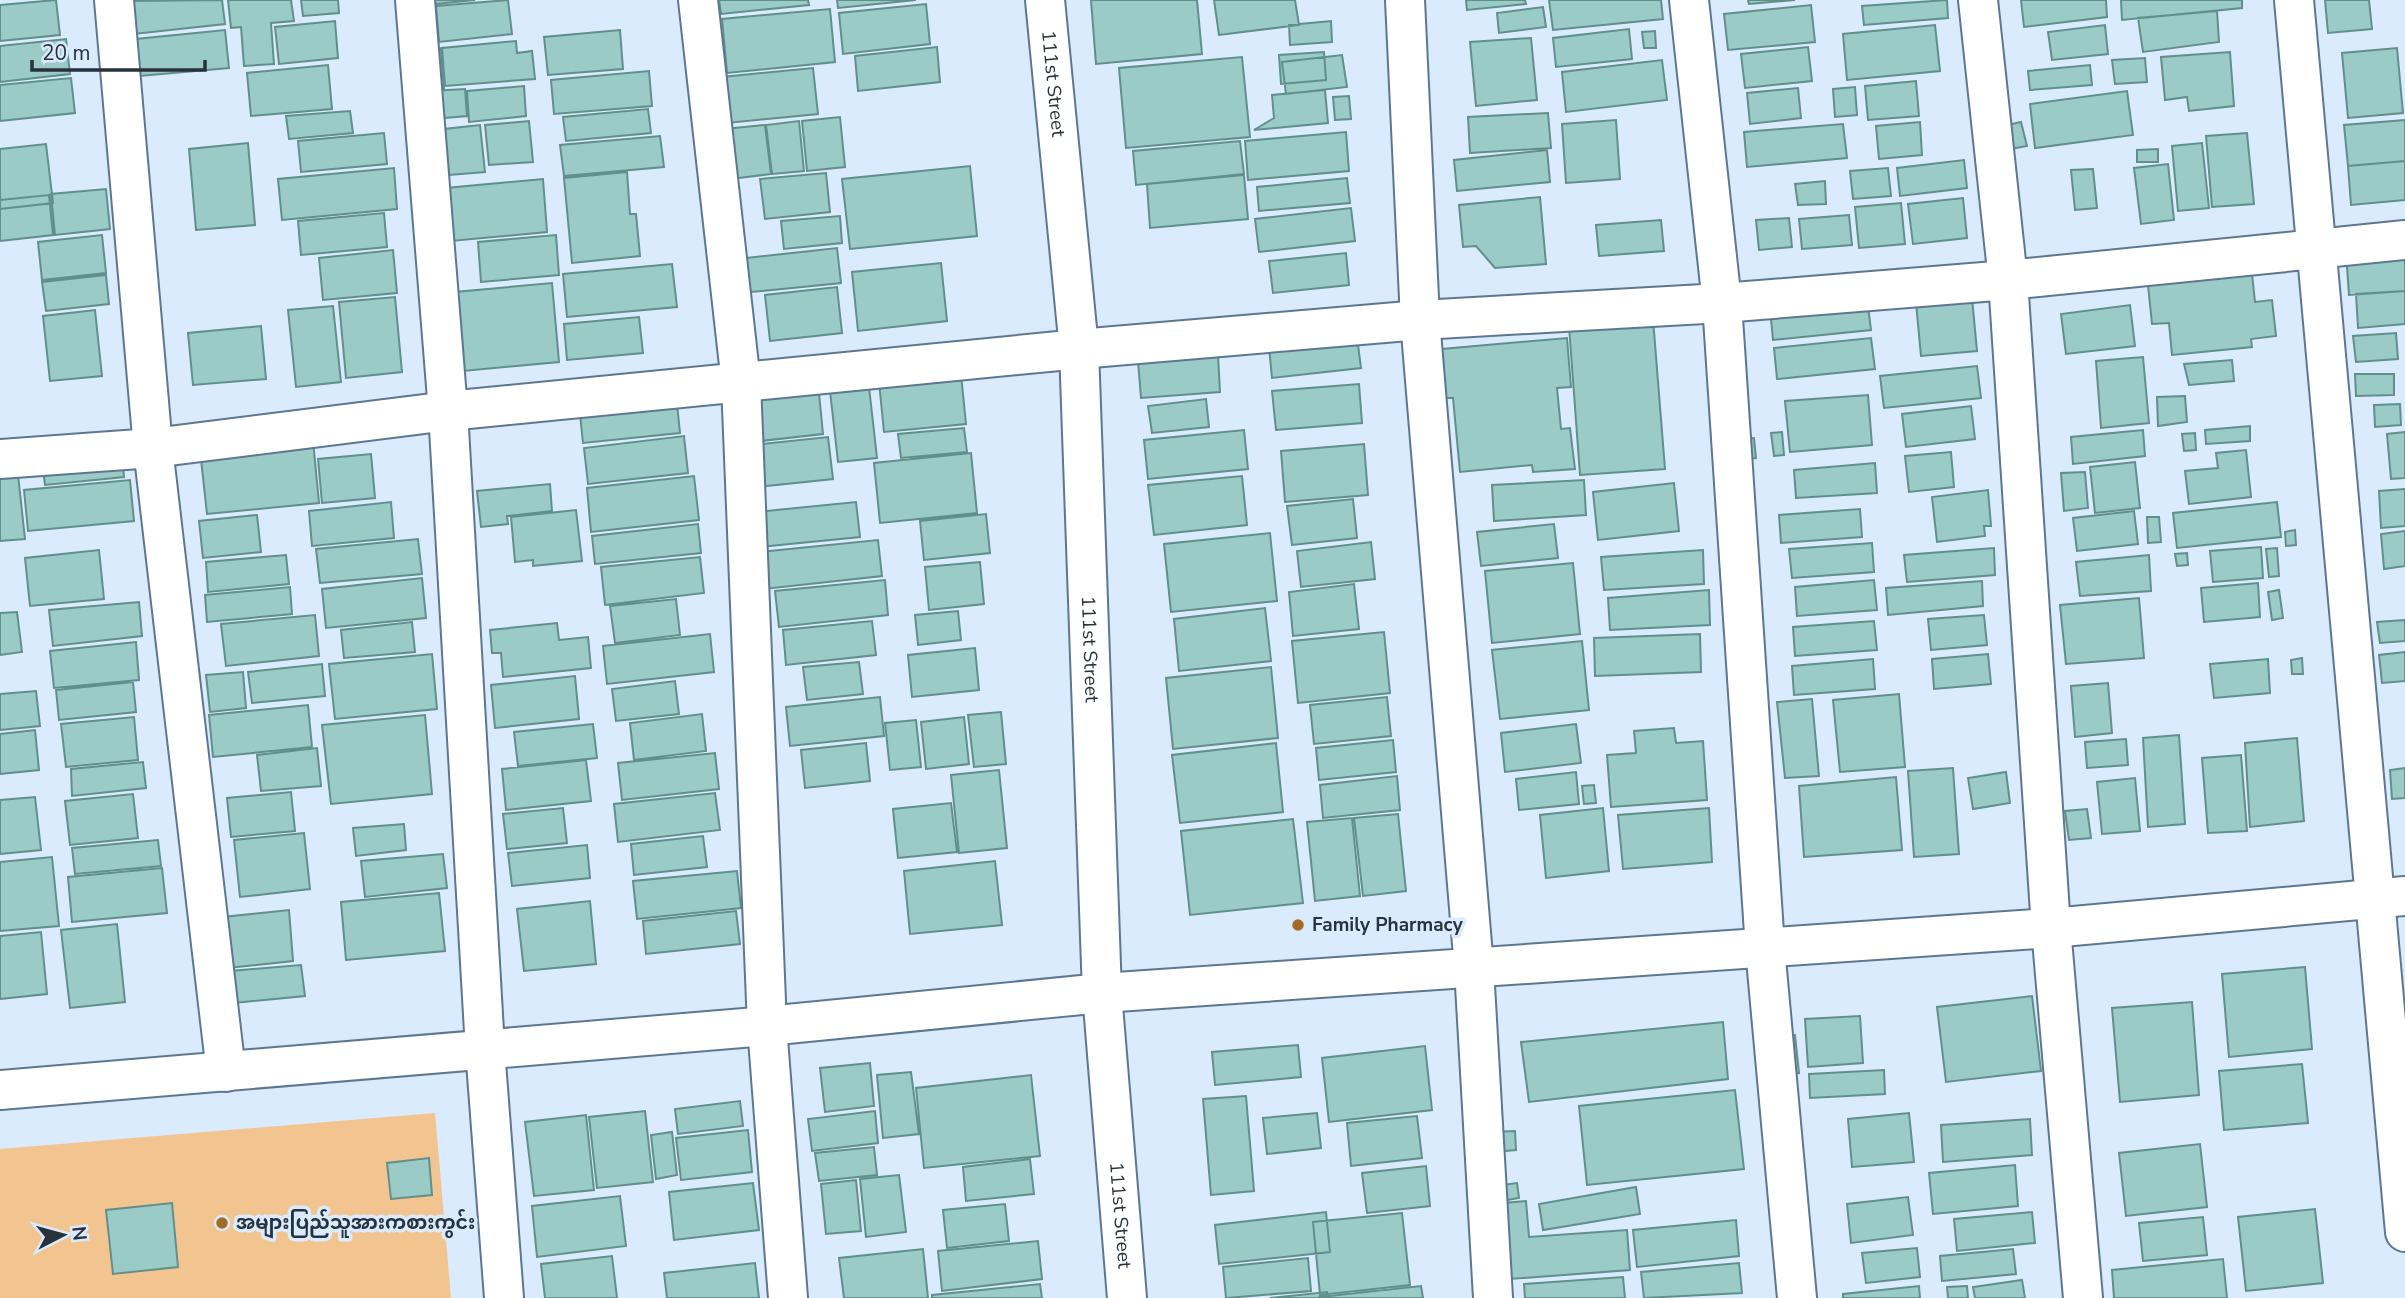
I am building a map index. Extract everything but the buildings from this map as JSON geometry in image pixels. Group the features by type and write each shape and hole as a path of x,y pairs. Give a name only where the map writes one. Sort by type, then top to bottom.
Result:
{"street":[{"path":"114,0 153,448 226,1072"},
{"path":"415,0 448,411 485,1049 504,1298"},
{"path":"698,0 741,383 766,1026 789,1298"},
{"name":"111st Street","path":"1045,0 1079,349 1101,993 1127,1298"},
{"path":"1405,0 1420,320 1474,968 1493,1298"},
{"path":"1689,0 1722,303 1765,948 1797,1298"},
{"path":"1978,0 2008,280 2051,928 2083,1298"},
{"path":"2294,0 2317,250 2391,897 2405,1232"},
{"path":"0,459 153,448 448,411 1079,349 1420,320 1722,303 2008,280 2405,240"},
{"path":"0,1090 766,1026 1101,993 2051,928 2391,897"}],"shaded area":[{"name":"အများပြည်သူအားကစားကွင်း","path":"435,1113 451,1298 0,1298 0,1149"}],"place":[{"name":"Family Pharmacy","path":"1298,925"},
{"name":"အများပြည်သူအားကစားကွင်း","path":"222,1223"}]}
